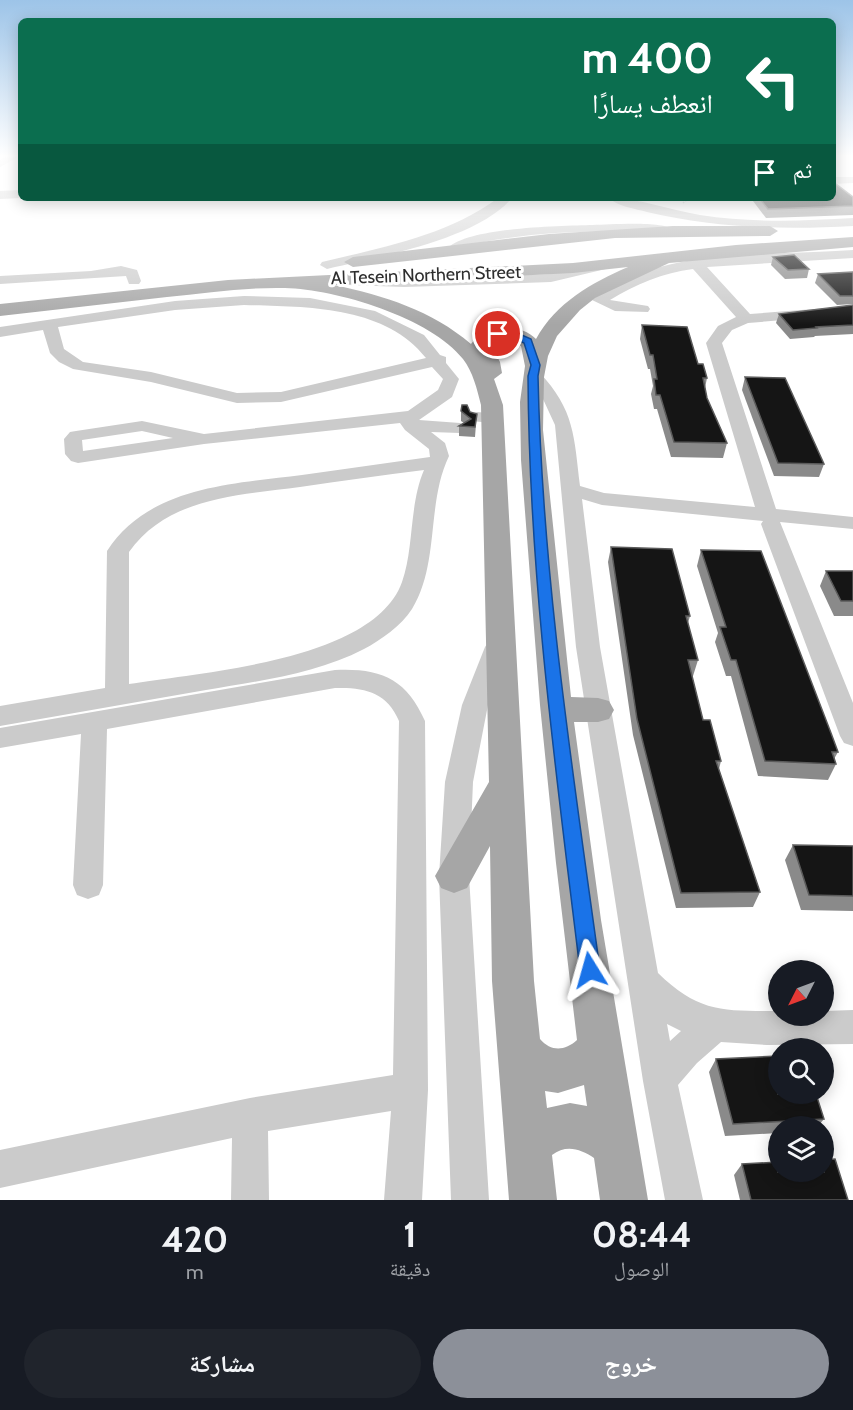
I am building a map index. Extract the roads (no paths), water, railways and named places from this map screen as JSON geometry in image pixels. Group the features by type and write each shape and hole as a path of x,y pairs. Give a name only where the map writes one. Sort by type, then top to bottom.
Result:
{"main road":[{"name":"Al Tesein Northern Street","path":"0,310 206,286 286,282 455,248 589,235 665,258 752,231 853,230"},
{"name":"Al Tesein Northern Street","path":"0,291 128,275 605,266 755,249 853,242"},
{"path":"534,370 550,333 580,300 607,281 665,258"},
{"path":"286,282 351,295 417,317 442,330 465,348 479,368 487,386"},
{"path":"533,1200 513,981 500,640 477,422 491,368 481,344 488,337 504,334 525,339 530,344 534,370 534,457 557,709 599,1049 624,1200"},
{"path":"557,709 598,710"},
{"path":"454,876 504,787"},
{"path":"519,1048 529,1062 538,1069 550,1071 580,1066 599,1049"},
{"path":"528,1147 537,1137 566,1125 587,1127 615,1145"}],"street":[{"path":"331,272 437,235 484,213"},
{"path":"651,213 675,220 752,231"},
{"path":"666,213 726,222 774,224 853,222"},
{"path":"755,249 853,251"},
{"path":"643,309 615,307 599,300 628,284 665,258 697,265 853,251"},
{"path":"42,262 56,268 128,275"},
{"path":"697,265 746,319"},
{"path":"0,280 128,275"},
{"path":"0,332 217,300 274,299 322,304 372,316 417,338 440,360 451,379 450,387 446,393 413,418"},
{"path":"853,310 746,319 730,324 719,332 714,343 769,519 853,736"},
{"path":"50,325 56,350 65,359 79,366 151,377 237,398 281,397 440,360"},
{"path":"534,370 558,406 564,425 588,647 660,1081 684,1200"},
{"path":"0,716 267,670 313,659 354,644 380,628 402,606 414,580 424,505 440,456 438,447 413,418"},
{"path":"204,439 135,426 79,435 73,439 74,454 78,457 204,439 413,418 477,422"},
{"path":"117,695 118,551 130,533 147,520 189,499 219,492 437,462"},
{"path":"571,489 602,499 769,519 853,532"},
{"path":"574,519 598,511 613,510 853,522"},
{"path":"470,1200 454,876 459,783 475,705 500,640"},
{"path":"0,738 335,679 371,680 388,686 399,695 408,707 412,721 410,1090 403,1200"},
{"path":"88,885 94,720"},
{"path":"643,981 671,1007 688,1017 715,1026 853,1027"},
{"path":"660,1081 675,1058 694,1040 715,1026"},
{"path":"0,1169 250,1116 410,1090"},
{"path":"250,1116 250,1200"}]}
